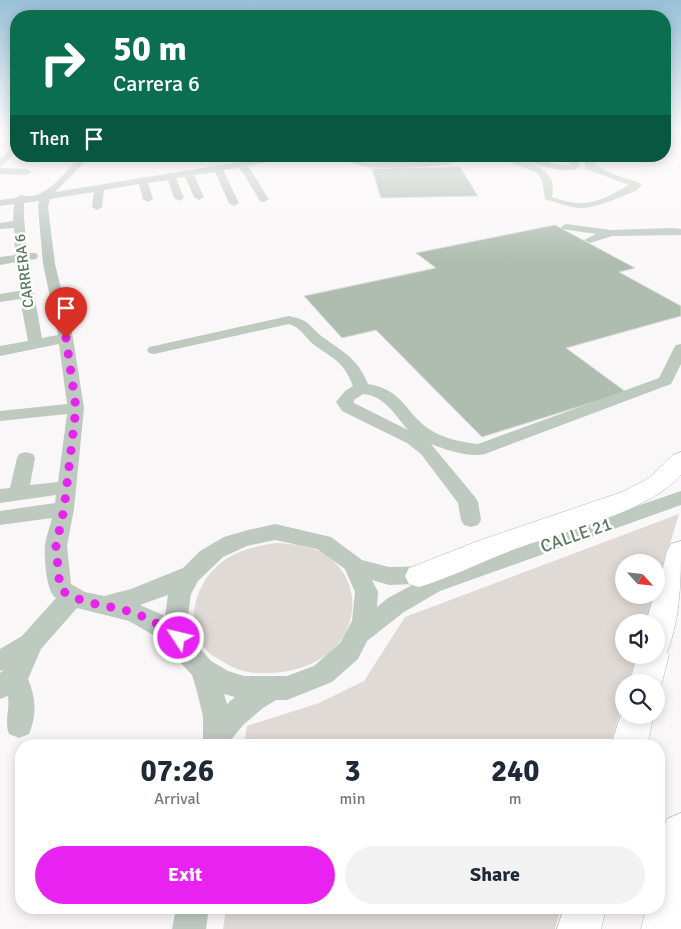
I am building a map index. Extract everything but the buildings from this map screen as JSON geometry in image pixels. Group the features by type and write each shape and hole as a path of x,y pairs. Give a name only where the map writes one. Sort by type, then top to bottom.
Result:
{"main road":[{"path":"419,576 467,555 607,507 636,495 655,486 681,460"},
{"path":"664,614 681,550"},
{"path":"631,739 635,724"},
{"path":"663,929 681,833"},
{"path":"579,929 583,914"}],"street":[{"path":"18,182 24,174"},
{"path":"46,196 68,174"},
{"path":"46,196 105,174"},
{"path":"0,201 46,196 186,174"},
{"path":"189,174 199,197"},
{"path":"214,174 234,203"},
{"path":"250,174 252,182 264,199"},
{"path":"171,176 179,198"},
{"path":"143,181 148,199"},
{"path":"97,207 99,188"},
{"name":"CARRERA 6","path":"46,196 43,208 49,264 66,338 76,408 64,509 56,546 60,589 71,598"},
{"name":"CARRERA 6","path":"21,199 19,224 21,256 25,294 36,344"},
{"path":"0,226 19,224"},
{"path":"566,228 611,233 681,232"},
{"path":"590,240 611,233"},
{"path":"0,261 48,252"},
{"path":"0,256 21,256"},
{"path":"0,298 25,294"},
{"path":"154,350 289,320 301,323 318,340 341,354 355,372 362,389"},
{"path":"0,351 66,338"},
{"path":"471,520 468,502 427,450 417,436 387,394 374,389 362,389 349,395 344,402 348,407 417,436 478,450 664,381 681,348"},
{"path":"0,416 76,408"},
{"path":"9,495 26,458"},
{"path":"9,495 67,487"},
{"name":"CALLE 21","path":"362,632 396,605 432,585 673,501"},
{"path":"0,518 64,509"},
{"path":"275,532 299,534 321,540 340,551 356,566 365,586 368,609 362,632 352,650 336,665 316,678 293,686 269,690 245,688 222,682 203,671 188,656 179,638 176,616 180,594 191,574 207,558 228,544 251,536 275,532"},
{"name":"CALLE 21","path":"356,566 389,576 419,576 472,571"},
{"path":"101,606 140,597 163,589 191,574"},
{"path":"19,725 23,698 5,675 23,666 30,644 71,598 130,612 156,622 179,638"},
{"path":"203,671 214,701 218,739"},
{"path":"219,739 228,721 240,708 269,690"},
{"path":"189,929 191,914"}],"shaded area":[{"path":"538,174 548,174 552,181 552,197 574,203 592,202 609,196 629,185 600,174 613,174 642,184 637,190 609,202 580,208 545,199 542,180"},
{"path":"679,514 665,560 665,554 615,554 615,604 652,604 649,614 615,614 615,664 634,664 631,674 615,674 616,724 612,739 245,739 247,726 319,703 364,681 405,617"},
{"path":"275,543 308,547 319,551 341,569 351,593 351,619 346,632 338,644 332,651 316,661 289,671 271,673 246,672 229,665 208,652 200,640 195,626 194,613 197,599 202,586 219,564 242,551"},
{"path":"225,914 559,914 555,929 223,929"}],"route":[{"path":"66,338 76,408 64,509 56,546 60,589 71,598 130,612 156,622 179,638"}]}
